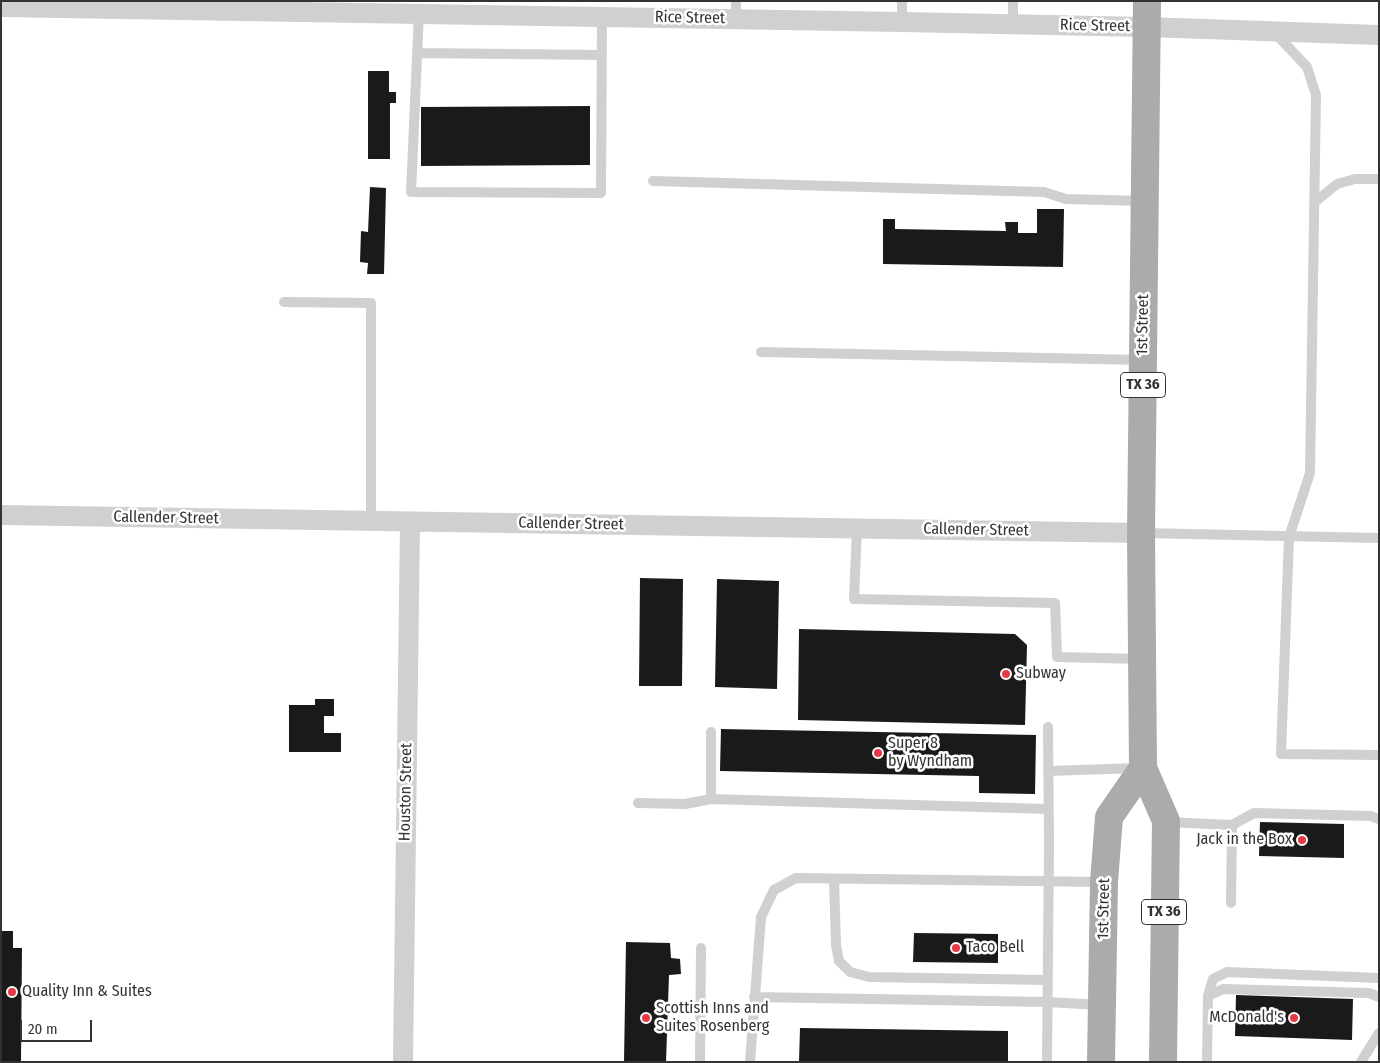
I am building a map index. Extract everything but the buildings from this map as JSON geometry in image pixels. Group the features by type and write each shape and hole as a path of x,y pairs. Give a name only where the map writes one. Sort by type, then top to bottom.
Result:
{"main road":[{"name":"1st Street","path":"1147,14 1141,533 1143,768 1166,822 1164,1062"},
{"name":"1st Street","path":"1101,1062 1104,882 1109,818 1143,768"}],"street":[{"name":"Rice Street","path":"1,7 412,9 602,16 736,10 902,22 1013,24 1147,14 1273,31 1379,35"},
{"name":"Callender Street","path":"1,515 1141,533"},
{"name":"Houston Street","path":"403,1062 410,522"}],"lane":[{"path":"902,1 902,22"},
{"path":"1013,1 1013,24"},
{"path":"412,9 418,53 411,192 601,193 602,16"},
{"path":"1273,31 1307,67 1316,95 1310,473 1289,537 1281,754 1379,756"},
{"path":"418,53 602,55"},
{"path":"1315,202 1337,184 1355,179 1379,179"},
{"path":"653,181 1044,192 1066,199 1144,201"},
{"path":"284,302 371,303 371,521"},
{"path":"761,352 1143,360"},
{"path":"857,529 854,599 1055,603 1057,657 1142,659"},
{"path":"1141,533 1379,538"},
{"path":"1047,1062 1048,727"},
{"path":"711,732 712,799"},
{"path":"1048,771 1143,768"},
{"path":"638,803 685,804 712,799 1048,808"},
{"path":"1166,822 1232,825 1254,813 1371,816 1379,819"},
{"path":"1231,903 1232,825"},
{"path":"750,1062 761,917 774,890 796,878 1104,882"},
{"path":"834,879 836,945 839,961 850,972 869,977 1048,980"},
{"path":"700,1062 701,948"},
{"path":"1207,1062 1208,996 1213,979 1227,972 1379,978"},
{"path":"1208,996 1223,989 1369,993 1379,997"},
{"path":"754,997 1047,1002 1101,1005"},
{"path":"1361,1062 1379,1033"}],"place":[{"name":"Subway","path":"1006,674"},
{"name":"Super 8 by Wyndham","path":"878,753"},
{"name":"Jack in the Box","path":"1302,840"},
{"name":"Taco Bell","path":"956,948"},
{"name":"Quality Inn & Suites","path":"12,992"},
{"name":"Scottish Inns and Suites Rosenberg","path":"646,1018"},
{"name":"McDonald's","path":"1294,1018"}]}
